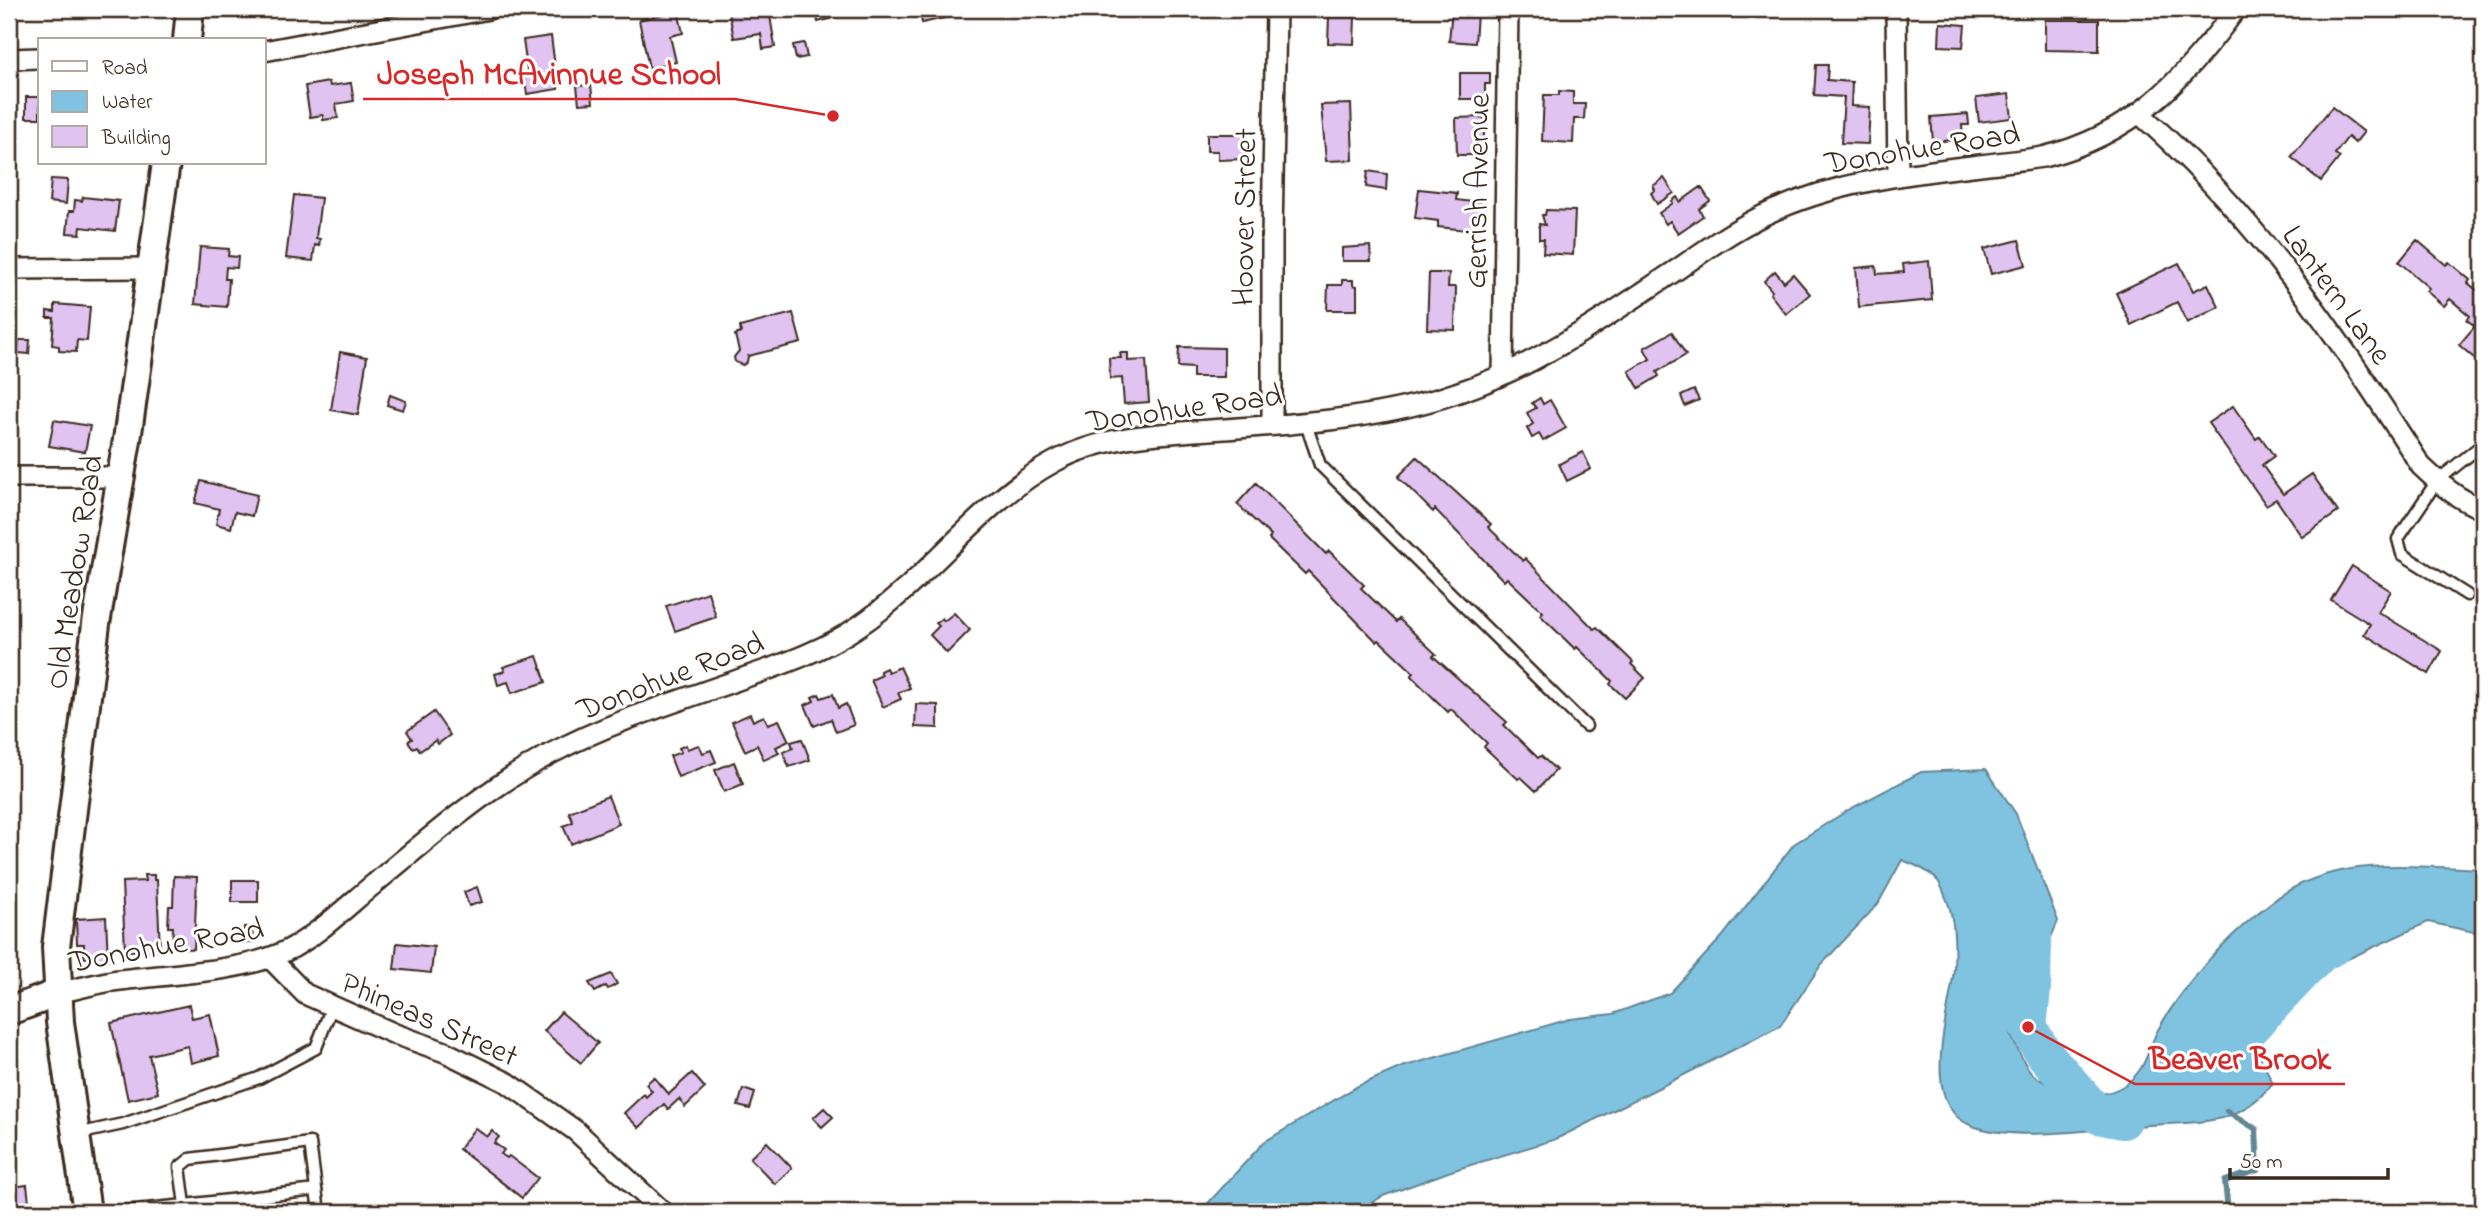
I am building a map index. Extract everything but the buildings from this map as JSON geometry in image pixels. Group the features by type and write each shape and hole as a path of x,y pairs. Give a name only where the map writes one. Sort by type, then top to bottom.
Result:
{"street":[{"path":"187,38 190,9"},
{"path":"266,51 489,9"},
{"name":"Hoover Street","path":"1272,425 1276,9"},
{"name":"Gerrish Avenue","path":"1503,374 1508,9"},
{"path":"1896,9 1898,176"},
{"name":"Donohue Road","path":"58,993 106,982 202,971 270,958 297,945 430,837 509,780 555,751 630,719 785,664 846,634 905,590 1019,485 1058,460 1091,446 1132,437 1382,412 1460,392 1503,374 1568,340 1714,244 1768,213 1817,194 1869,180 2003,163 2070,150 2103,136 2151,106 2185,71 2236,9"},
{"path":"9,59 38,58"},
{"name":"Lantern Lane","path":"2140,114 2210,180 2259,236 2321,316 2421,466 2464,502 2483,509"},
{"name":"Old Meadow Road","path":"87,1212 58,993 55,947 96,624 121,477 166,164"},
{"path":"9,269 151,268"},
{"path":"9,477 121,477"},
{"name":"Phineas Street","path":"270,958 305,994 395,1034 445,1052 508,1083 576,1131 663,1212"},
{"path":"9,1011 58,993"}],"lane":[{"path":"1305,421 1320,465 1586,726"},
{"path":"2467,596 2402,554 2398,539 2437,481 2483,444"},
{"path":"76,1134 123,1124 259,1078 316,1048 331,1006"},
{"path":"185,1205 180,1167 190,1159 310,1143 319,1212"},
{"path":"117,1212 159,1210 316,1190"}],"water":[{"path":"1986,769 2016,814 2058,921 2010,1034 2030,1071 2059,1089 2088,1095 2103,1094 2129,1082 2142,1066 2156,1033 2169,1012 2212,957 2272,902 2295,887 2317,878 2340,871 2387,866 2483,869 2483,934 2428,922 2326,969 2278,981 2255,1004 2248,1032 2273,1083 2246,1108 2232,1115 2202,1122 2058,1133 2009,1133 1970,1125 1954,1113 1945,1097 1941,1054 1954,968 1952,916 1938,881 1926,871 1902,860 1878,904 1821,965 1780,1026 1670,1082 1556,1139 1451,1171 1383,1196 1356,1212 1200,1212 1264,1142 1358,1086 1402,1067 1570,1019 1613,1014 1670,993 1722,937 1794,844 1850,809 1921,772"}],"waterway":[{"path":"2033,932 2028,1027 2042,1051 2098,1115 2123,1120"},
{"path":"2211,1064 2241,1037 2320,954 2337,944"},
{"path":"2227,1111 2256,1129 2258,1170 2225,1181 2228,1212"}],"place":[{"name":"Joseph McAvinnue School","path":"833,116"},
{"name":"Beaver Brook","path":"2028,1027"}]}
